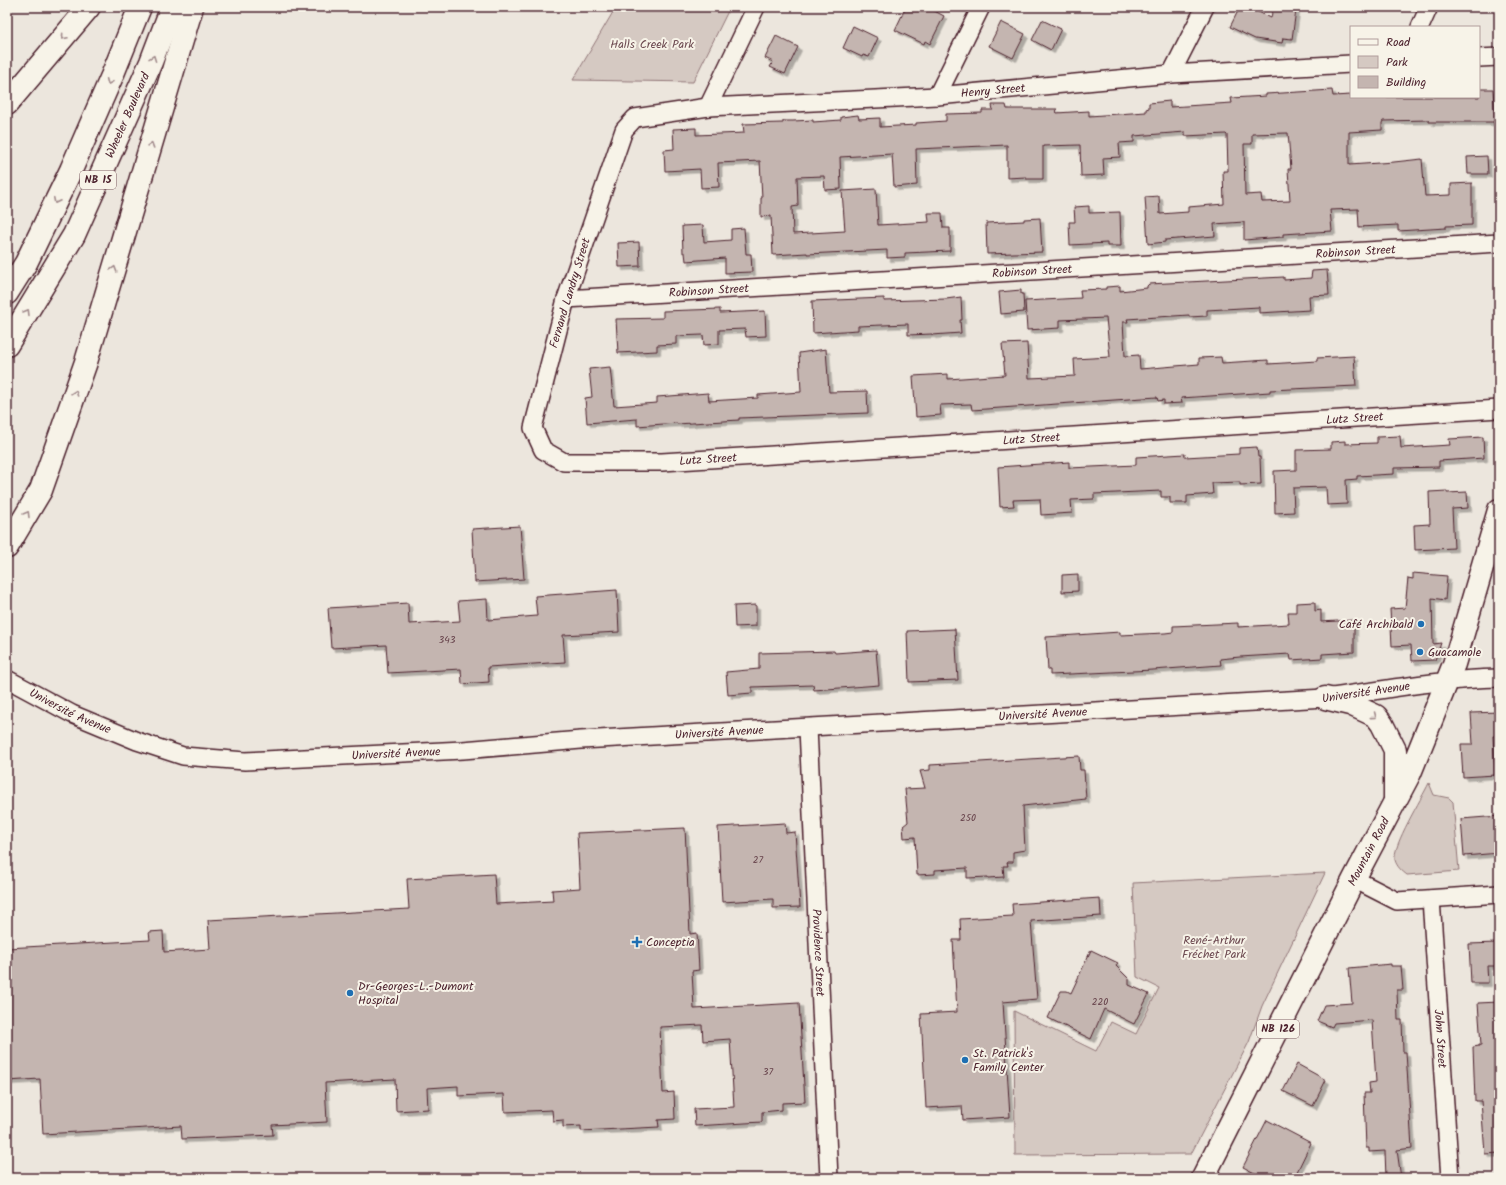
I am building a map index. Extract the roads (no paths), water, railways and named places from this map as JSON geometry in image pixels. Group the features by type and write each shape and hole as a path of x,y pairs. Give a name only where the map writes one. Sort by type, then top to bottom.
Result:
{"main road":[{"path":"7,104 89,7"},
{"name":"NB 15","path":"7,293 26,263 71,170 140,7"},
{"name":"Wheeler Boulevard","path":"7,345 74,235 151,62 172,7"},
{"path":"7,547 41,490 86,362 192,7"},
{"name":"Mountain Road","path":"1203,1178 1354,879 1410,773 1448,681 1499,510"},
{"path":"1325,698 1350,704 1376,716 1382,724 1395,750 1396,801"}],"street":[{"path":"708,107 756,7"},
{"path":"937,96 981,7"},
{"path":"1172,74 1205,7"},
{"path":"1420,26 1429,7"},
{"path":"1480,58 1499,57"},
{"name":"Henry Street","path":"635,118 708,107 937,96 1172,74 1350,64"},
{"name":"Fernand Landry Street","path":"564,462 543,450 532,428 566,299 624,130 635,118"},
{"name":"Robinson Street","path":"566,299 1499,243"},
{"name":"Lutz Street","path":"564,462 662,462 1499,409"},
{"name":"Université Avenue","path":"7,679 72,714 137,741 183,756 245,761 463,750 581,740 1325,698 1472,678 1499,678"},
{"name":"Providence Street","path":"808,728 829,1178"},
{"path":"1354,879 1397,900 1499,894"},
{"name":"John Street","path":"1431,899 1450,1178"}],"place":[{"name":"Café Archibald","path":"1421,624"},
{"name":"Guacamole","path":"1420,652"},
{"name":"Conceptia","path":"637,942"},
{"name":"Dr-Georges-L.-Dumont Hospital","path":"350,993"},
{"name":"St. Patrick's Family Center","path":"965,1060"}],"park label":[{"name":"Halls Creek Park","path":"652,44"},
{"name":"René-Arthur Fréchet Park","path":"1214,947"}]}
